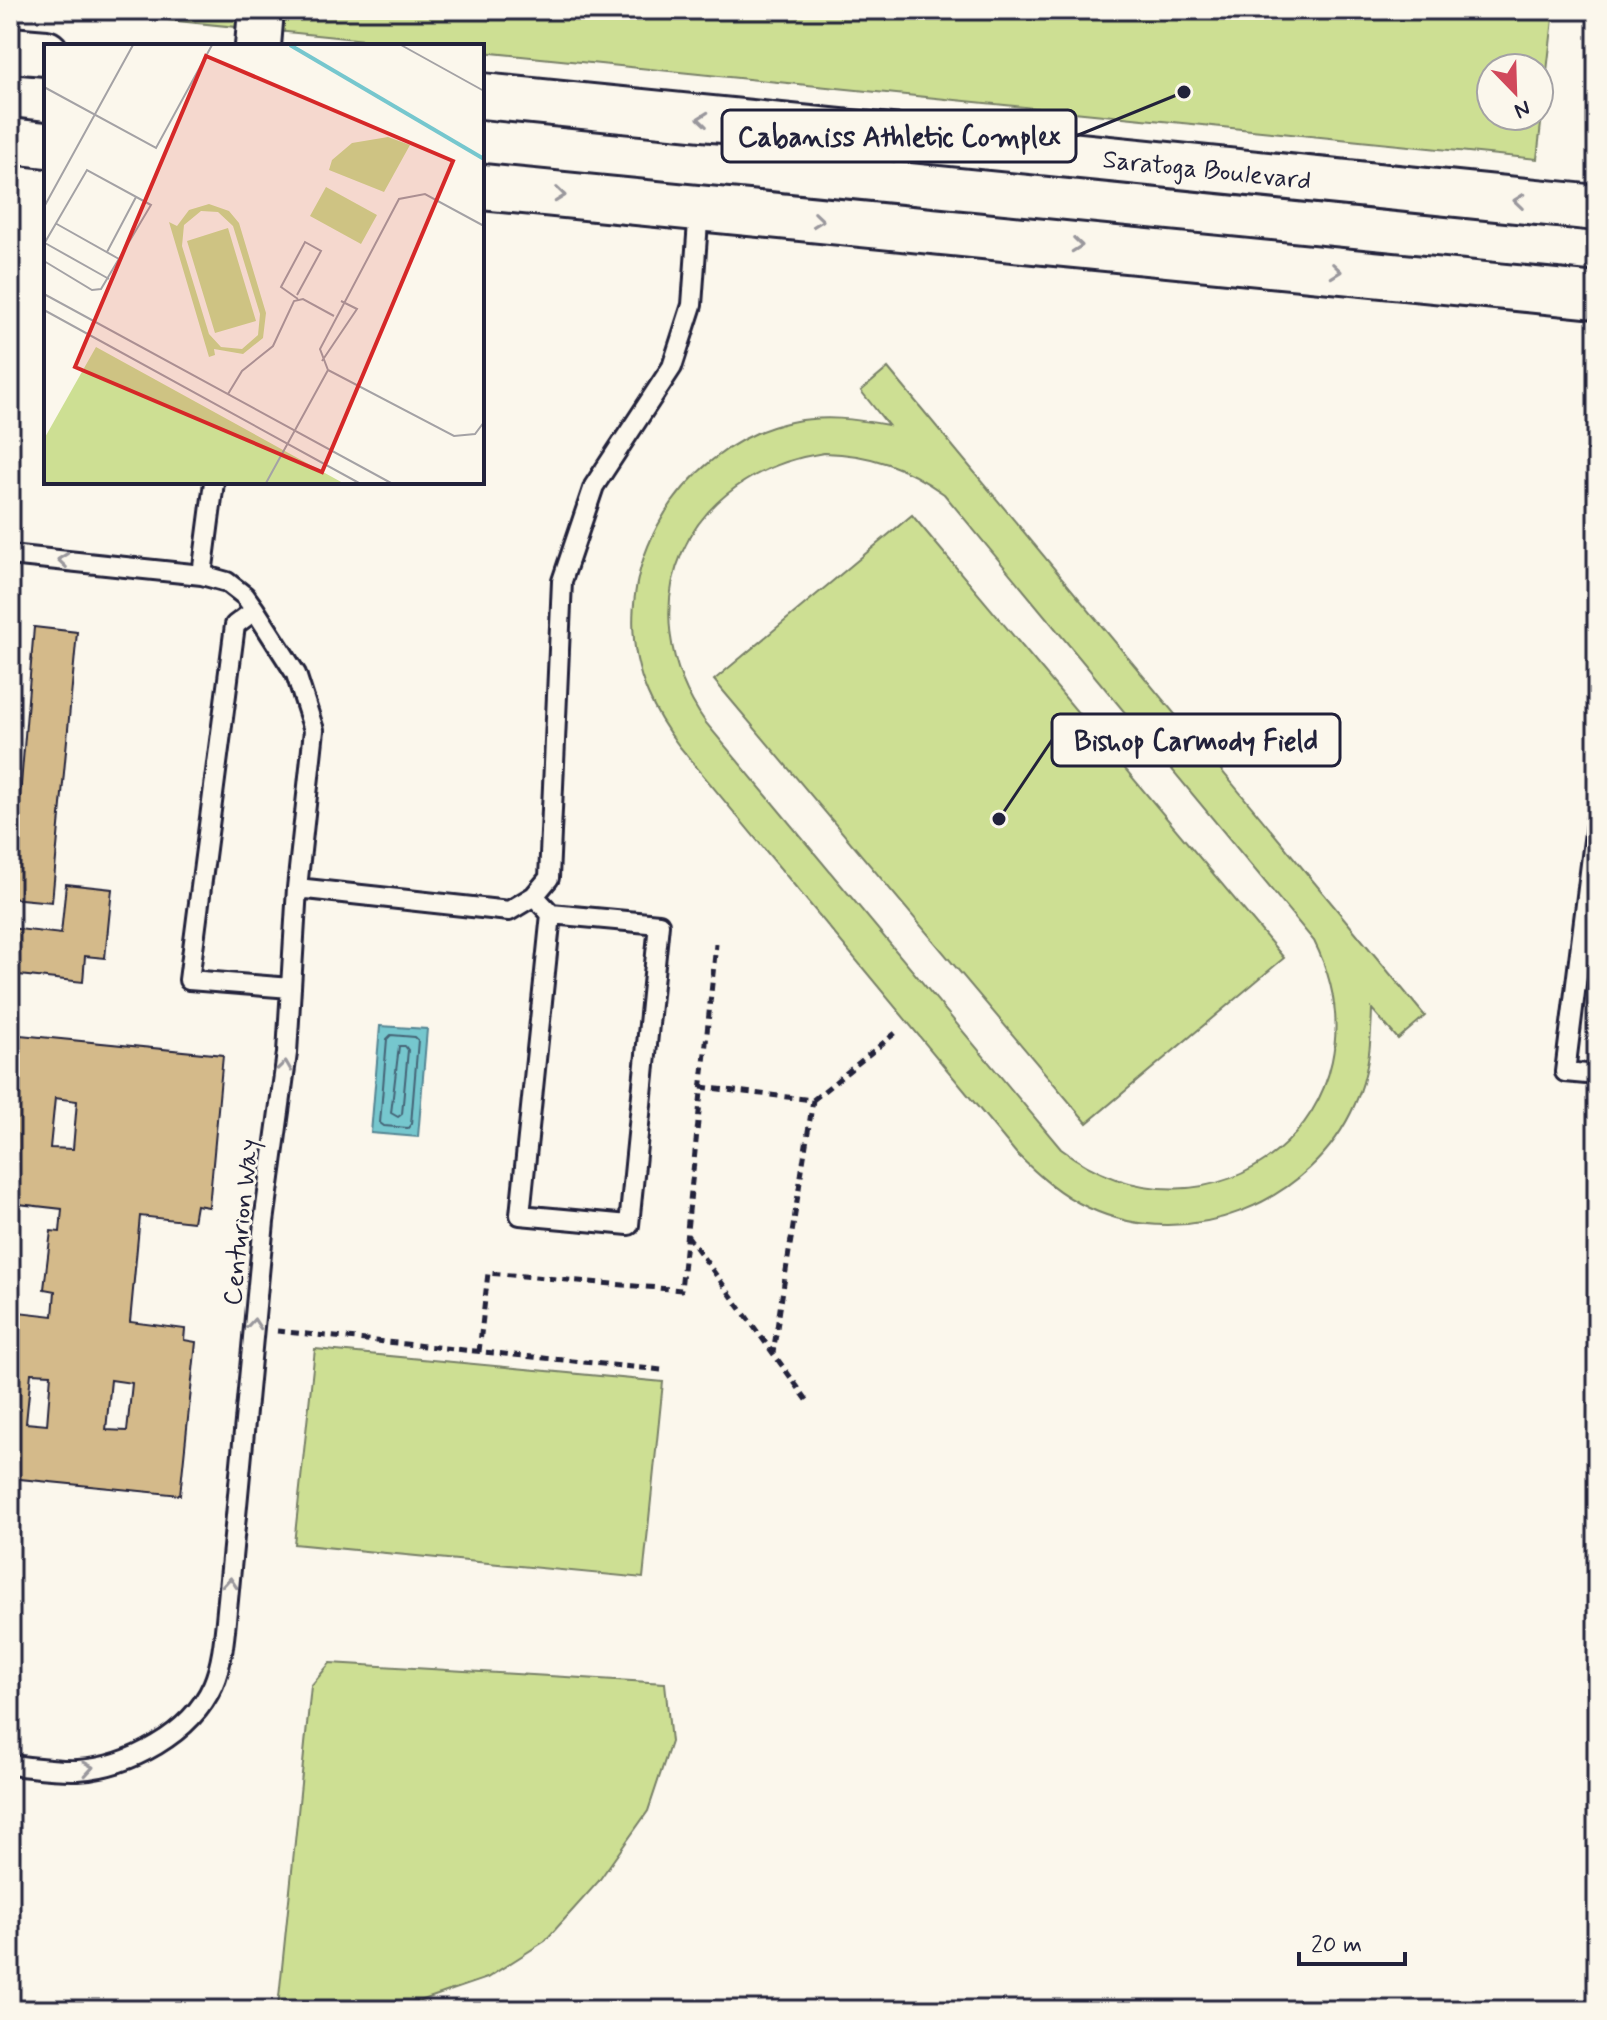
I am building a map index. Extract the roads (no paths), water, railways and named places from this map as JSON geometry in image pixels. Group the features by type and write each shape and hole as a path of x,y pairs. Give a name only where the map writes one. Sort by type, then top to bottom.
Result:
{"main road":[{"path":"258,44 261,10"},
{"path":"10,50 44,53"},
{"name":"Saratoga Boulevard","path":"484,96 1597,208"},
{"path":"10,141 44,145"},
{"path":"484,187 1597,296"}],"lane":[{"path":"297,888 509,911 534,896 549,878 562,581 594,486 672,367 692,305 699,208"},
{"path":"202,575 214,484"},
{"name":"Centurion Way","path":"10,555 202,575 227,582 245,596 296,674 314,730 297,888 287,1053 264,1222 223,1643 213,1685 192,1716 164,1740 123,1761 78,1770 10,1765"},
{"path":"255,610 235,625 189,980 291,988"},
{"path":"1597,816 1565,1072 1597,1075"},
{"path":"534,896 551,914 659,924 629,1225 520,1215 551,914"}],"water":[{"path":"380,1026 427,1029 418,1137 371,1133"}],"place":[{"name":"Cabaniss Athletic Complex","path":"1184,92"},
{"name":"Bishop Carmody Field","path":"999,819"}]}
